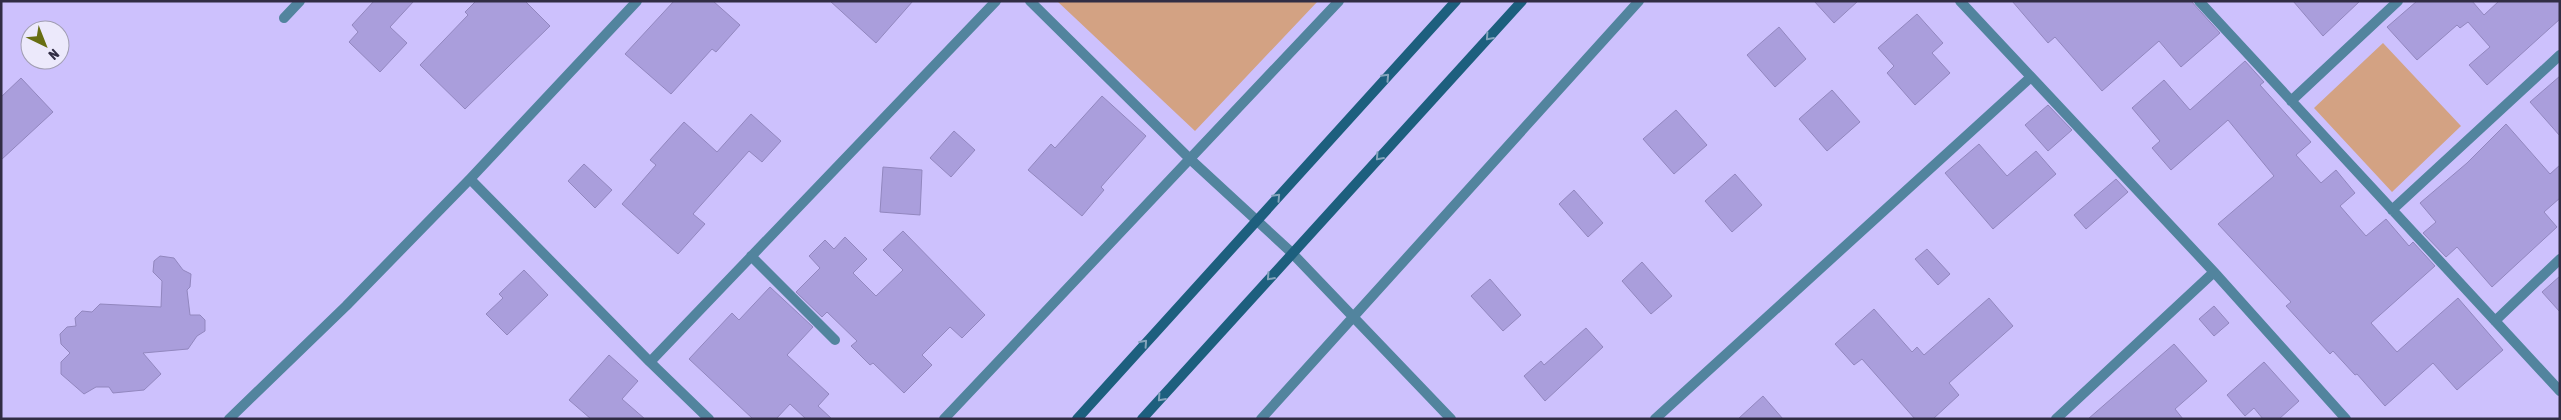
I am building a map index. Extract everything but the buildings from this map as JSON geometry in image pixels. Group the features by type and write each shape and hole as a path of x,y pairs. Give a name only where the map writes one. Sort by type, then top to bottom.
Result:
{"main road":[{"path":"1076,419 1456,1"},
{"path":"1142,419 1522,1"}],"street":[{"path":"284,18 300,1"},
{"path":"228,419 346,306 470,179 637,1"},
{"path":"650,362 996,1"},
{"path":"1030,1 1190,159 1292,253 1451,419"},
{"path":"944,419 1339,1"},
{"path":"1260,419 1640,1"},
{"path":"1960,1 2214,272 2346,419"},
{"path":"2199,1 2560,391"},
{"path":"2291,101 2398,1"},
{"path":"2392,210 2560,55"},
{"path":"1655,419 2031,77"},
{"path":"470,179 650,362 709,419"},
{"path":"751,256 836,340"},
{"path":"2495,321 2560,259"},
{"path":"2056,419 2214,272"}],"shaded area":[{"path":"1057,1 1318,1 1195,131"},
{"path":"2383,43 2461,126 2392,192 2314,108"}]}
